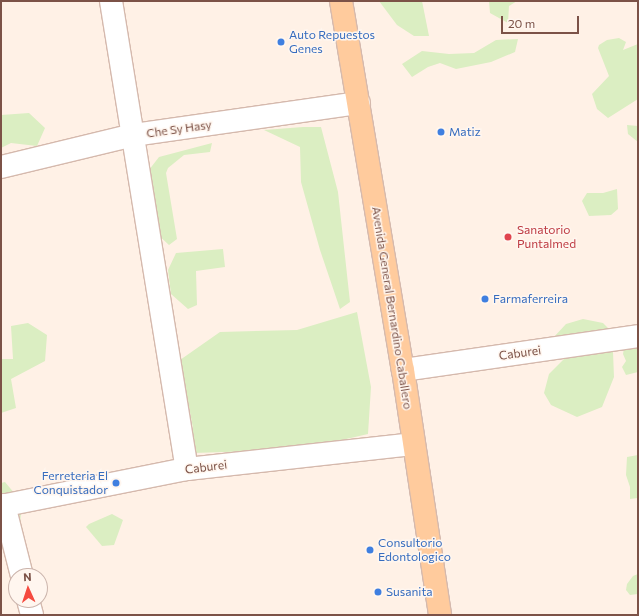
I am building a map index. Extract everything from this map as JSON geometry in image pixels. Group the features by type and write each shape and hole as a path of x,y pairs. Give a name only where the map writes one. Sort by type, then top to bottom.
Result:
{"main road":[{"name":"Avenida General Bernardino Caballero","path":"342,1 403,370 440,615"}],"street":[{"path":"111,1 187,469"},
{"name":"Che Sy Hasy","path":"1,167 133,136 359,102"},
{"name":"Caburei","path":"403,370 638,336"},
{"name":"Caburei","path":"3,505 187,469 413,444"},
{"path":"3,505 20,568"}],"green space":[{"path":"379,1 422,1 429,36 414,36 397,25"},
{"path":"489,1 517,1 509,6 508,23 490,13"},
{"path":"619,38 626,42 623,50 638,44 638,99 608,118 597,109 592,94 609,76 598,48 599,45 607,40"},
{"path":"518,39 515,52 491,62 456,69 440,63 428,67 412,77 402,64 422,51 449,54 474,53 496,40"},
{"path":"29,113 45,128 37,146 11,143 1,148 1,115"},
{"path":"627,125 638,126 638,142 628,134"},
{"path":"321,127 338,192 350,302 340,309 320,250 301,182 300,147 264,130"},
{"path":"212,143 210,152 184,155 168,168 166,173 177,239 169,245 155,232 154,194 145,175 159,157"},
{"path":"617,189 618,209 611,215 589,216 582,201 587,193 603,193"},
{"path":"223,249 225,267 196,271 197,305 188,309 171,294 168,270 176,253"},
{"path":"357,312 371,387 368,434 320,445 257,451 193,453 193,428 180,360 220,332 297,330"},
{"path":"583,319 603,323 612,332 616,345 613,352 614,377 602,407 577,417 551,405 544,393 549,374 569,354 553,338 566,324"},
{"path":"28,323 47,335 45,361 11,379 16,408 1,413 1,359 13,359 11,326"},
{"path":"638,347 638,372 626,375 622,367 626,361 623,354 624,348"},
{"path":"638,455 638,498 630,499 630,487 626,475 627,457"},
{"path":"5,482 15,494 23,492 20,524 1,524 1,483"},
{"path":"112,514 123,520 114,545 102,546 86,527 89,524"},
{"path":"638,574 638,594 630,595 626,590 627,584 633,576"}],"place":[{"name":"Auto Repuestos Genes","path":"281,42"},
{"name":"Matiz","path":"441,132"},
{"name":"Sanatorio Puntalmed","path":"508,237"},
{"name":"Farmaferreira","path":"485,299"},
{"name":"Ferreteria El Conquistador","path":"116,483"},
{"name":"Consultorio Edontologico","path":"370,550"},
{"name":"Susanita","path":"378,592"}]}
